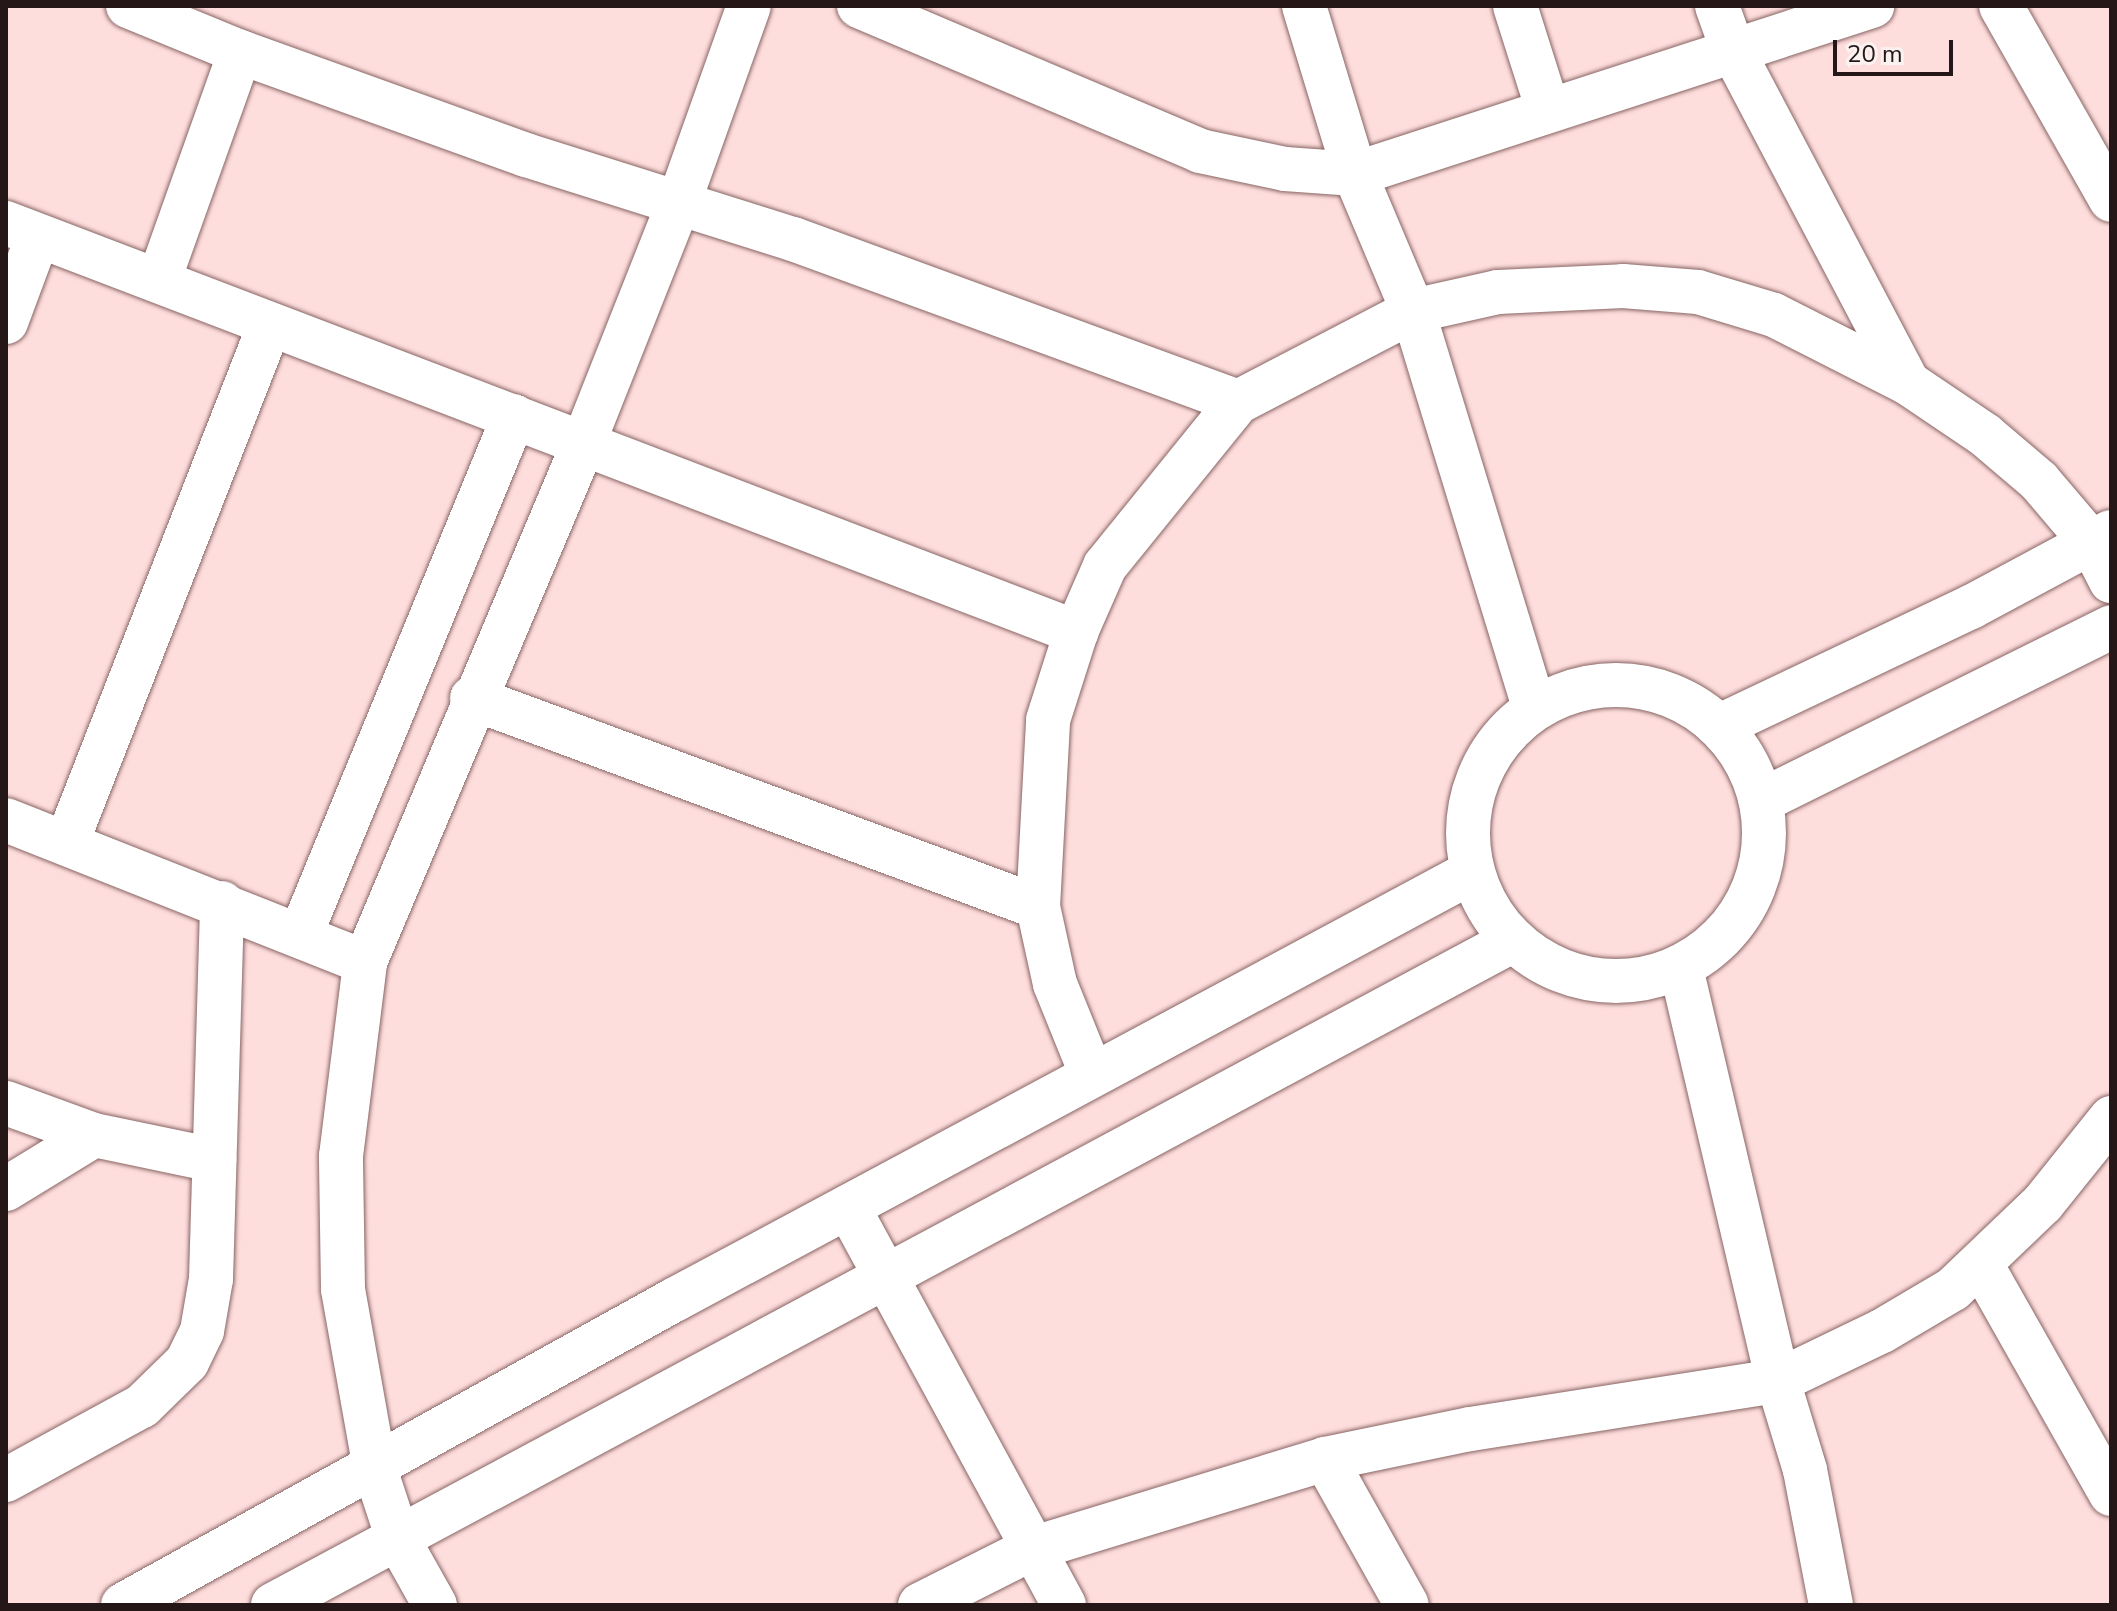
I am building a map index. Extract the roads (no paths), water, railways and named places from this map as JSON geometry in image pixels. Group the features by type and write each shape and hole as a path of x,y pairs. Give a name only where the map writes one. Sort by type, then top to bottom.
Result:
{"street":[{"path":"128,6 240,52 678,205 961,298 1238,402"},
{"path":"435,1605 398,1539 375,1469 343,1289 341,1156 365,962 472,698 582,447 678,205 749,6"},
{"path":"859,6 1200,151 1285,169 1355,174 1872,6"},
{"path":"1515,6 1548,110"},
{"path":"1717,6 1733,51 1908,383"},
{"path":"2001,6 2098,145 2111,200"},
{"path":"1307,7 1355,174 1413,311 1534,708"},
{"path":"159,280 240,52"},
{"path":"6,322 22,230 514,416 582,447 1076,632"},
{"path":"1091,1073 1055,984 1038,907 1048,720 1076,632 1105,566 1238,402 1413,311 1498,292 1572,286 1698,292 1774,315 1908,383 1985,435 2101,537 2111,581"},
{"path":"67,842 270,324"},
{"path":"300,936 514,416"},
{"path":"1720,726 1958,614 2101,537"},
{"path":"1761,801 2111,627"},
{"path":"1610,684 1650,688 1688,703 1720,726 1746,761 1761,801 1764,850 1750,898 1722,939 1681,968 1637,982 1592,982 1549,968 1512,941 1487,909 1472,872 1467,826 1477,780 1500,740 1534,708 1570,691 1610,684"},
{"path":"472,698 1038,907"},
{"path":"6,820 365,962"},
{"path":"123,1605 1091,1073 1472,872"},
{"path":"6,1480 142,1406 187,1362 202,1331 211,1279 222,903"},
{"path":"273,1605 888,1279 1512,941"},
{"path":"1681,968 1778,1381 1805,1470 1831,1605"},
{"path":"6,1103 94,1135 214,1160"},
{"path":"920,1605 1031,1549 1325,1459 1470,1429 1778,1381 1882,1331 1982,1266 2105,1134"},
{"path":"6,1189 94,1135"},
{"path":"848,1207 1064,1605"},
{"path":"1982,1266 2105,1468"},
{"path":"1325,1459 1407,1605"}]}
